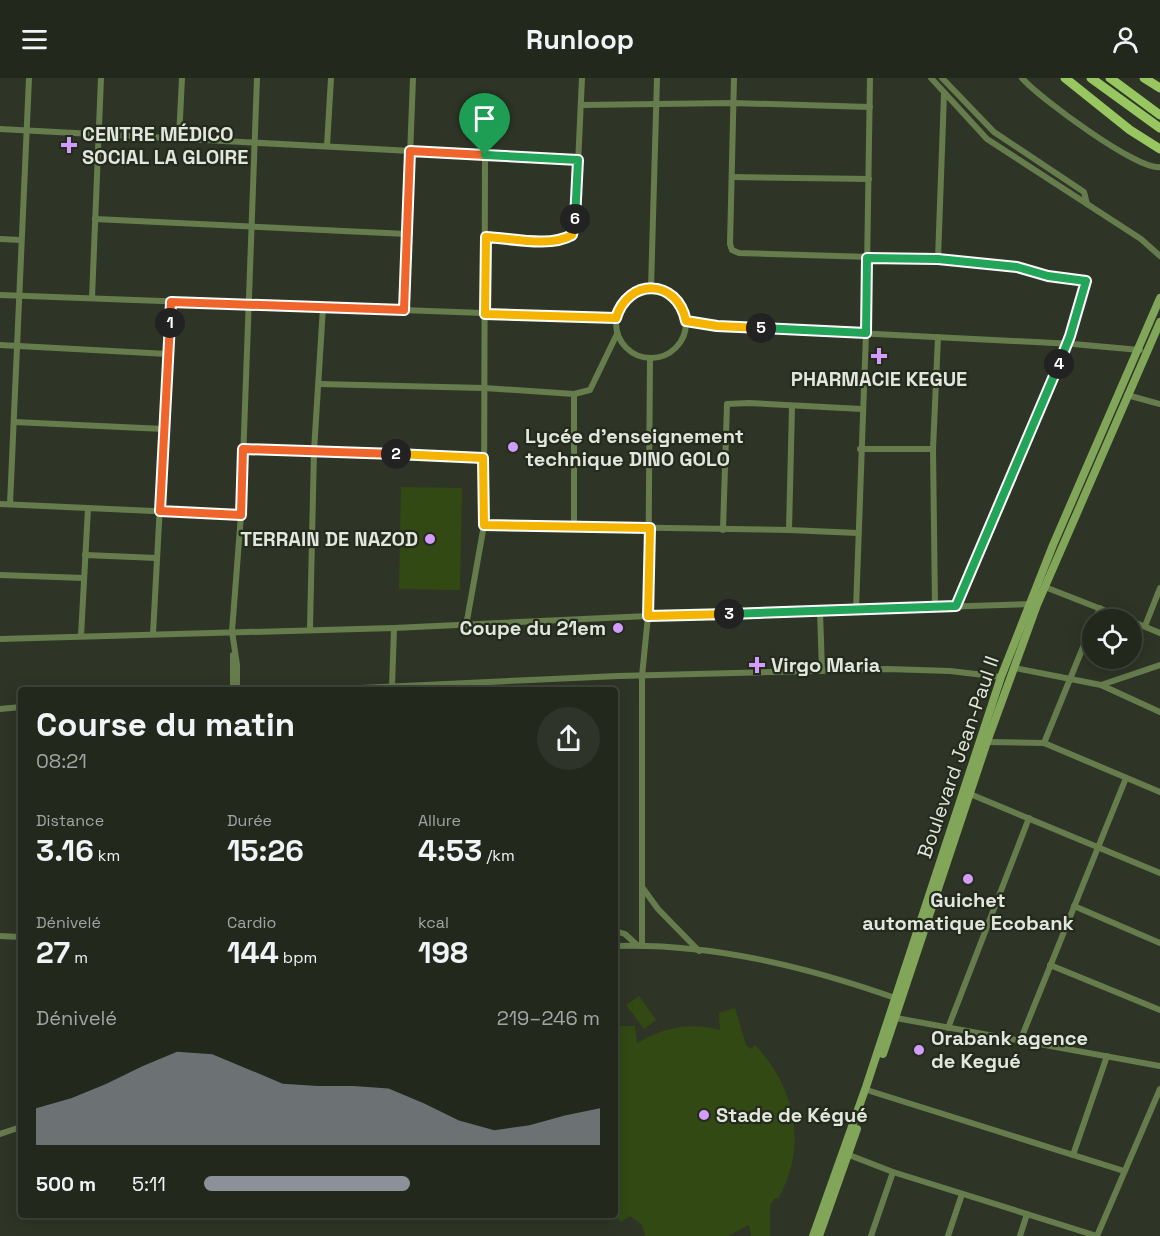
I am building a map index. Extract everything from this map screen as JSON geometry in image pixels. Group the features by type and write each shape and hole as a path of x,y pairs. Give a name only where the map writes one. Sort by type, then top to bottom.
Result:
{"main road":[{"path":"1065,78 1130,130 1160,149"},
{"path":"1091,78 1160,128"},
{"path":"1110,78 1160,115"},
{"path":"1144,78 1160,88"},
{"name":"Boulevard Jean-Paul II","path":"813,1236 1015,668 1034,604 1045,587 1127,395 1160,298"},
{"name":"Boulevard Jean-Paul II","path":"819,1236 896,1018 898,999 1001,677 1034,604 1074,497 1143,352 1160,322"}],"street":[{"path":"10,504 29,78"},
{"path":"92,298 101,78"},
{"path":"178,138 182,78"},
{"path":"234,687 237,665 232,631 241,515 257,78"},
{"path":"327,146 331,78"},
{"path":"404,310 414,78"},
{"path":"486,237 553,241 572,235 575,229 582,78"},
{"path":"651,288 657,78"},
{"path":"734,78 732,250 739,254 938,259 1017,267 1048,276 1086,281 1067,344 956,606"},
{"path":"856,609 860,448 866,333 870,78"},
{"path":"931,78 987,139 1141,239 1160,256"},
{"path":"942,78 994,132 1084,192 1087,204"},
{"path":"1022,78 1035,92 1122,154 1146,165 1160,167"},
{"path":"938,259 944,94"},
{"path":"582,105 733,103 870,107"},
{"path":"0,129 578,160"},
{"path":"466,626 484,525 485,155"},
{"path":"732,177 869,179"},
{"path":"95,219 407,234"},
{"path":"0,239 21,240"},
{"path":"319,384 484,388 574,394 590,390 617,334 616,318 624,300 632,294 651,288 670,294 678,301 686,321 681,342 673,351 650,359 630,352 617,334"},
{"path":"0,295 616,318"},
{"path":"153,634 171,302"},
{"path":"310,628 314,451 323,307"},
{"path":"686,321 717,326 1067,344 1143,352"},
{"path":"935,606 933,448 938,337"},
{"path":"0,345 168,354"},
{"path":"640,945 642,676 648,616 650,528 650,359"},
{"path":"574,394 574,526"},
{"path":"1127,395 1160,404"},
{"path":"723,530 727,404 862,409"},
{"path":"789,530 792,406"},
{"path":"14,422 164,429"},
{"path":"860,448 933,448"},
{"path":"243,449 483,458"},
{"path":"0,504 241,515"},
{"path":"81,636 88,508"},
{"path":"484,525 858,533"},
{"path":"85,555 157,558"},
{"path":"0,575 84,578"},
{"path":"1045,587 1100,608"},
{"path":"1160,588 1144,626 1160,633"},
{"path":"0,639 310,628 466,626 648,616 1034,604"},
{"path":"820,610 822,671"},
{"path":"394,628 392,687 822,671 917,670 1001,677"},
{"path":"1044,743 1082,649"},
{"path":"1101,685 1160,665"},
{"path":"1015,668 1070,677 1101,685 1160,712"},
{"path":"0,709 18,707"},
{"path":"987,742 1044,743 1160,792"},
{"path":"1020,1041 1126,778"},
{"path":"970,794 1160,873"},
{"path":"948,1028 1029,818"},
{"path":"642,886 658,909 699,951"},
{"path":"1074,906 1160,943"},
{"path":"618,932 640,945"},
{"path":"0,936 18,937"},
{"path":"618,946 640,945 699,951 789,964 845,979 898,999"},
{"path":"1050,965 1160,1010"},
{"path":"896,1018 1160,1065"},
{"path":"1073,1155 1107,1056"},
{"path":"849,1155 893,1172 1097,1236 1160,1089"},
{"path":"870,1091 1124,1171"},
{"path":"0,1134 18,1128"},
{"path":"871,1236 893,1172"},
{"path":"948,1236 962,1194"},
{"path":"1020,1236 1027,1214"}],"green space":[{"name":"TERRAIN DE NAZOD","path":"401,487 462,488 460,590 399,589"},
{"path":"639,996 656,1020 644,1029 626,1005"},
{"name":"Stade de Kégué","path":"735,1008 746,1045 751,1049 755,1045 769,1062 788,1099 793,1119 795,1139 793,1159 778,1199 775,1198 770,1205 770,1236 751,1236 749,1225 728,1236 645,1236 642,1225 630,1216 621,1222 617,1218 618,1026 635,1026 637,1043 657,1033 687,1026 720,1030 719,1013"}],"place":[{"name":"CENTRE MÉDICO SOCIAL LA GLOIRE","path":"69,145"},
{"name":"PHARMACIE KEGUE","path":"879,356"},
{"name":"Lycée d'enseignement technique DINO GOLO","path":"513,447"},
{"name":"TERRAIN DE NAZOD","path":"430,539"},
{"name":"Coupe du 21em","path":"618,628"},
{"name":"Virgo Maria","path":"757,665"},
{"name":"Guichet automatique Ecobank","path":"968,879"},
{"name":"Orabank agence de Kegué","path":"919,1050"},
{"name":"Stade de Kégué","path":"704,1115"}],"route":[{"path":"410,151 485,155 578,160 575,229 572,235 553,241 486,237 485,314 616,318 624,300 641,290 651,288 670,294 678,301 686,321 717,326 866,333 867,258 938,259 1017,267 1048,276 1086,281 1067,344 956,606 648,616 650,528 484,525 483,458 243,449 241,515 160,511 171,302 404,310 410,151"}]}
